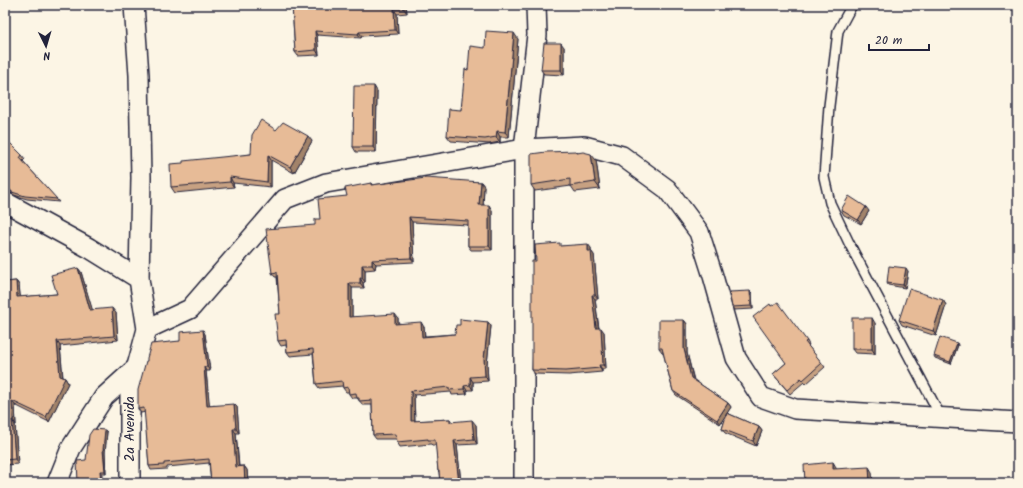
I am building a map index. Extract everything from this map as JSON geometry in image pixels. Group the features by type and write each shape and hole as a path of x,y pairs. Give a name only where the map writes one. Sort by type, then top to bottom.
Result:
{"street":[{"path":"134,5 139,75 141,178 139,279 147,329 190,309 285,199 326,183 524,149 584,146 622,156 667,189 699,232 736,358 761,397 795,408 1018,422"},
{"path":"524,483 524,149 537,35 536,5"},
{"path":"5,202 89,248 139,279"},
{"name":"2a Avenida","path":"130,483 130,392 147,329"},
{"path":"57,483 71,448 104,397 136,368"}],"lane":[{"path":"852,5 838,31 829,106 824,177 830,203 850,245 941,417"}],"building":[{"path":"292,5 403,5 404,9 394,9 395,30 359,32 358,34 315,31 316,50 295,52"},
{"path":"486,31 514,33 505,132 497,131 496,137 485,139 447,136 449,109 461,110 465,69 468,70 470,46 485,48"},
{"path":"544,43 561,43 561,70 541,70"},
{"path":"354,86 374,86 373,147 353,147"},
{"path":"261,120 276,130 283,122 308,136 290,167 268,155 267,182 230,177 230,182 171,187 170,164 183,163 183,161 251,154 252,135"},
{"path":"5,138 22,155 20,158 57,199 25,196 12,192 5,184"},
{"path":"576,151 577,153 583,152 591,154 595,182 570,186 570,179 531,185 531,154"},
{"path":"426,178 481,182 479,205 489,205 489,246 468,246 468,221 409,217 411,258 372,260 372,265 362,265 362,278 360,278 360,283 349,283 349,317 395,314 395,324 421,322 422,337 455,334 456,325 460,325 460,319 488,322 484,359 485,376 470,377 470,385 464,386 464,389 449,390 449,387 411,391 411,421 450,419 450,422 472,420 474,439 454,441 459,483 440,483 435,440 428,439 397,442 396,434 373,435 372,400 359,401 356,393 349,394 348,387 343,388 342,381 316,384 313,349 287,352 286,340 278,341 275,314 280,314 277,272 272,273 266,229 315,225 315,219 320,219 318,199 347,196 345,188 371,183 371,185"},
{"path":"849,196 866,207 858,220 841,210"},
{"path":"560,243 560,246 588,244 588,251 591,251 595,295 592,295 596,328 601,328 603,365 599,365 600,368 566,371 532,370 532,261 536,261 535,245"},
{"path":"889,266 906,268 903,285 887,283"},
{"path":"78,268 90,310 112,308 114,336 57,341 60,376 65,378 46,417 12,401 15,459 5,460 5,282 16,281 17,297 57,294 51,275"},
{"path":"909,289 943,300 933,331 899,320"},
{"path":"750,291 751,306 732,307 729,292"},
{"path":"778,302 807,341 805,342 822,363 803,380 801,378 787,390 773,374 786,363 753,317 770,304 771,306"},
{"path":"852,318 872,318 872,349 852,349"},
{"path":"659,320 684,320 684,349 691,378 728,403 717,420 673,391 662,348 659,348"},
{"path":"203,330 207,367 204,367 207,406 234,404 236,429 233,429 236,467 244,466 245,483 211,483 209,459 164,463 164,465 149,466 144,408 138,409 138,390 151,344 180,341 180,332"},
{"path":"940,337 957,343 950,362 934,356"},
{"path":"727,413 759,427 753,441 722,429"},
{"path":"93,429 105,430 103,450 105,471 100,471 101,483 78,483 77,461 86,460 89,435"},
{"path":"833,462 833,469 869,467 870,483 805,483 804,465"}]}
